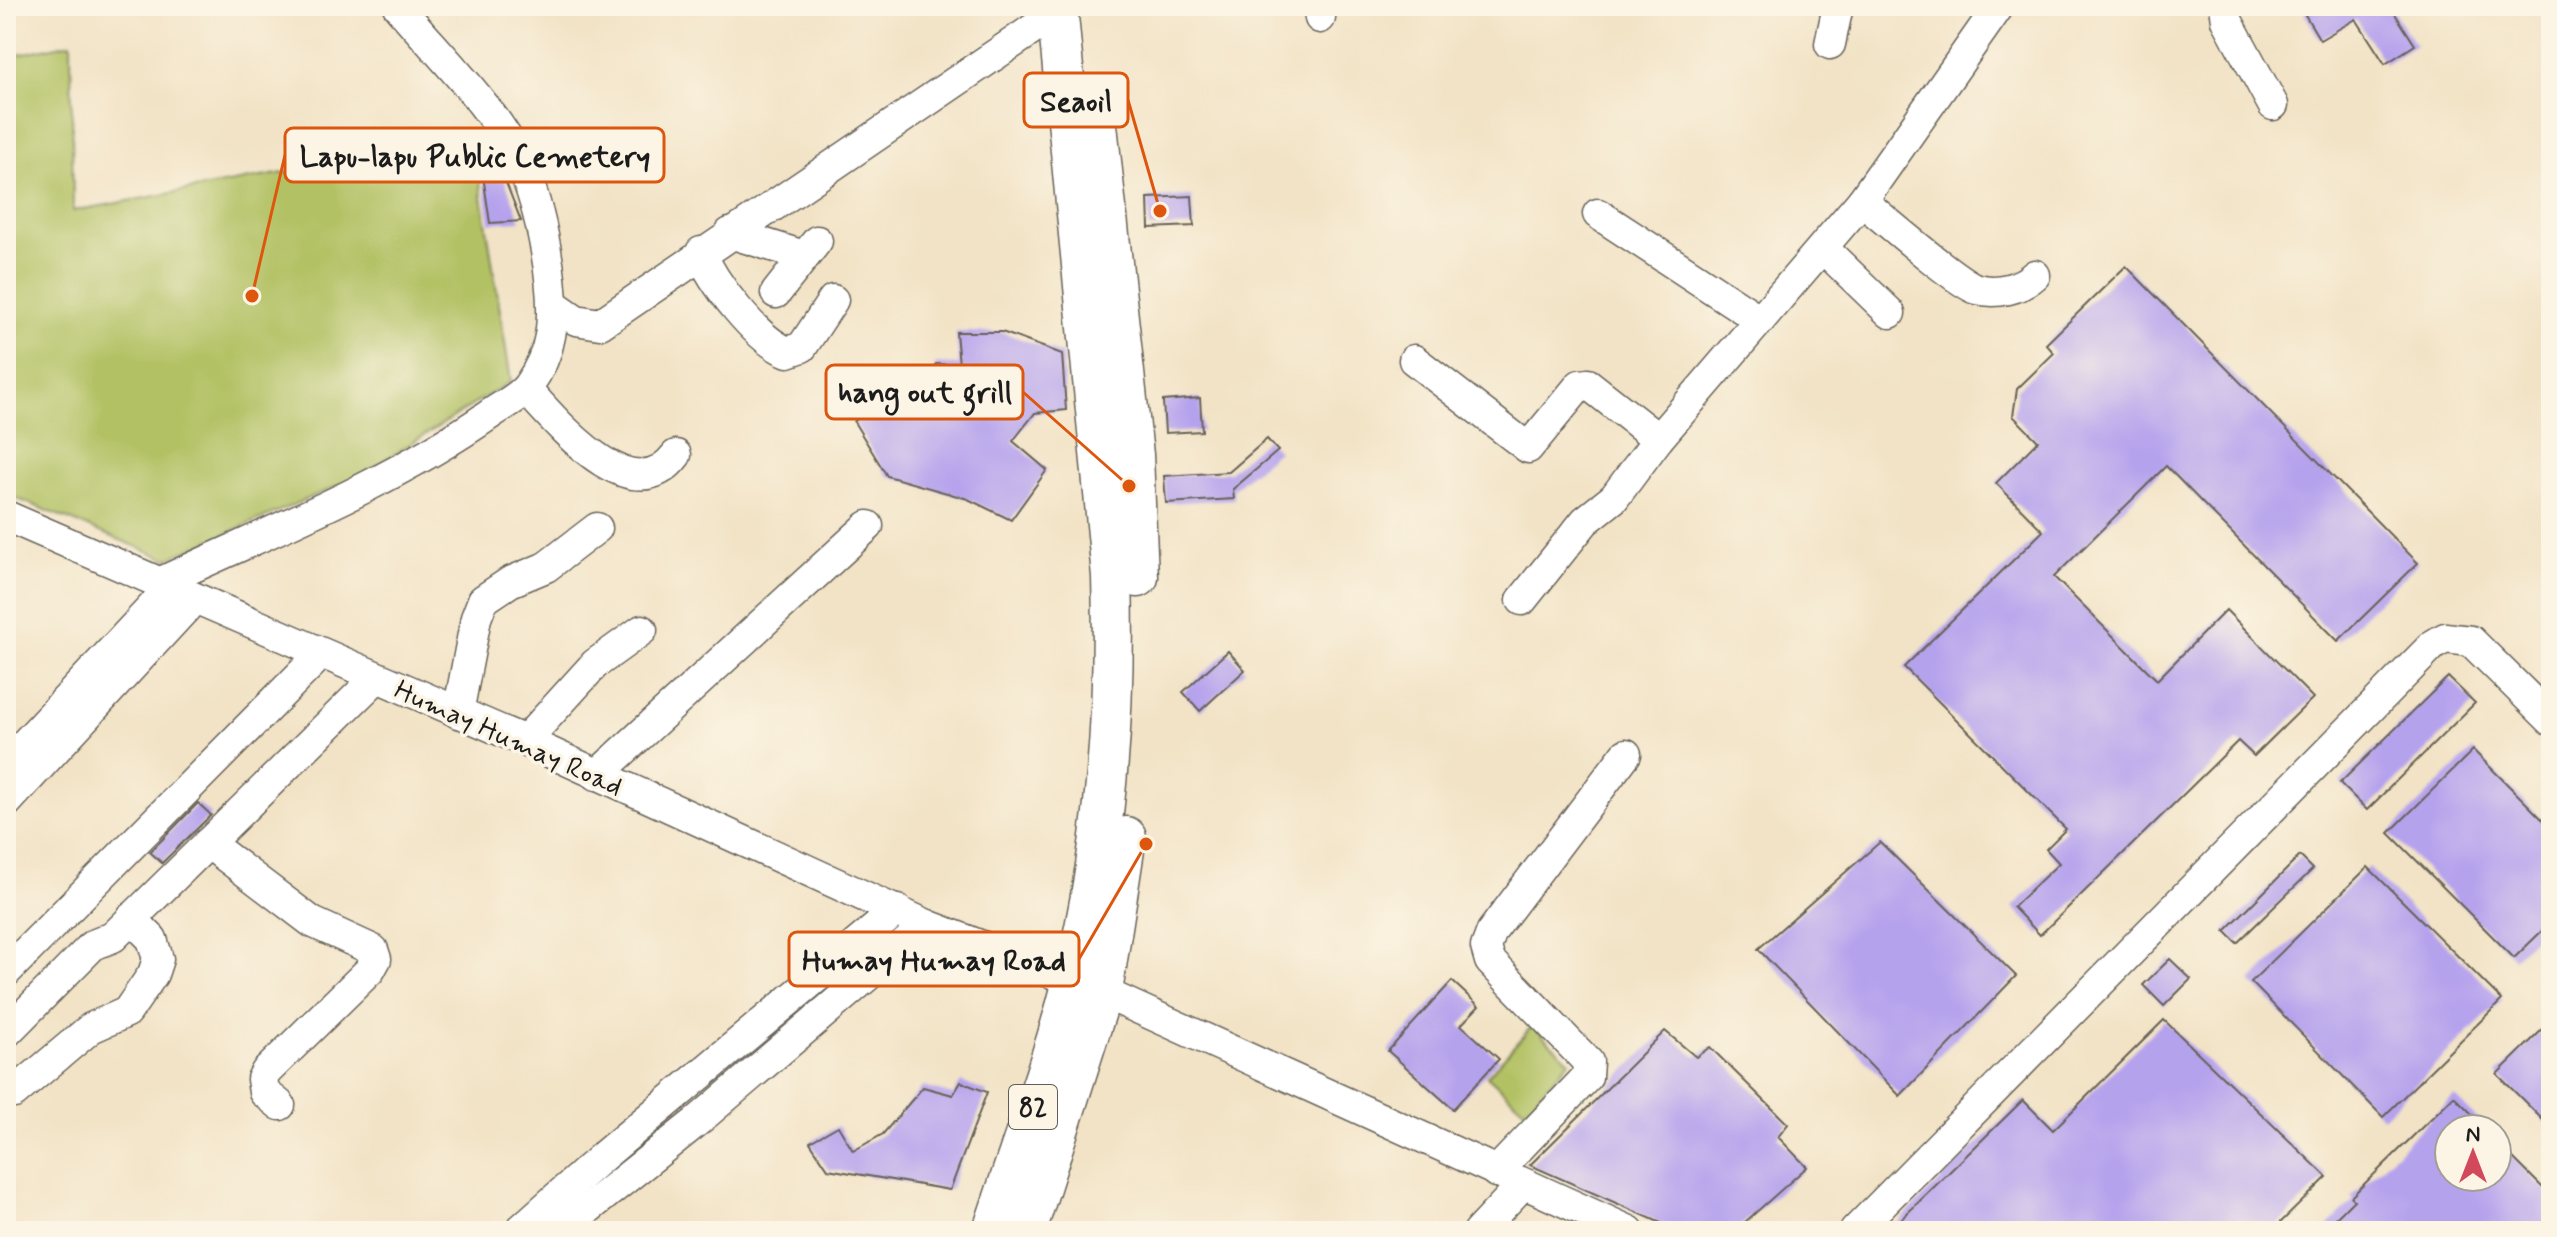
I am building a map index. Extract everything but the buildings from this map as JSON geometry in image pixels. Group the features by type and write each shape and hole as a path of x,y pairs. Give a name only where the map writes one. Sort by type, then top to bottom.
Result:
{"main road":[{"name":"82","path":"1026,1231 1087,987 1114,650 1109,547 1066,8"},
{"name":"82","path":"993,1231 1087,987"}],"street":[{"path":"6,764 175,590 460,435 526,389 550,338 553,304 541,232 521,165 497,124 398,6"},
{"path":"1830,44 1838,6"},
{"path":"1522,600 1585,521 1614,498 1658,439 1862,201 1999,6"},
{"path":"2225,6 2227,20 2273,105"},
{"path":"553,304 576,320 600,324 701,252 1066,8"},
{"path":"1862,201 1974,288 2009,289 2024,285 2035,275"},
{"path":"1598,214 1760,320"},
{"path":"730,233 810,248 776,293"},
{"path":"1823,248 1890,313"},
{"path":"701,252 716,284 771,342 788,352 802,347 833,300"},
{"path":"1414,360 1528,448 1580,385 1588,384 1658,439"},
{"path":"526,389 585,451 605,465 644,473 661,470 676,455"},
{"name":"Humay Humay Road","path":"6,516 525,741 927,925 1087,987 1629,1231"},
{"path":"597,775 868,526"},
{"path":"458,713 476,618 483,600 510,582 546,567 597,528"},
{"path":"6,803 175,590"},
{"path":"525,741 595,664 642,630"},
{"path":"1855,1231 2433,645 2445,638 2471,641 2551,720"},
{"path":"6,972 321,654"},
{"path":"6,1033 93,945 113,937 376,678"},
{"path":"1479,1231 1509,1178 1587,1077 1588,1062 1490,961 1486,947 1492,931 1626,754"},
{"path":"208,843 312,922 373,950 376,959 370,970 266,1072 262,1079 264,1092 280,1105"},
{"path":"519,1231 673,1097 897,910"},
{"path":"14,1093 91,1028 127,1012 139,997 158,959 152,939 131,918"},
{"path":"560,1231 695,1123 927,925"},
{"path":"673,1097 695,1123"}],"green space":[{"path":"71,43 73,211 473,139 511,381 356,478 167,559 6,494 6,57"},
{"path":"1532,1026 1570,1061 1525,1110 1487,1076"}],"place":[{"name":"Seaoil","path":"1160,211"},
{"name":"Lapu-lapu Public Cemetery","path":"252,296"},
{"name":"hang out grill","path":"1129,486"},
{"name":"Humay Humay Road","path":"1146,844"}]}
